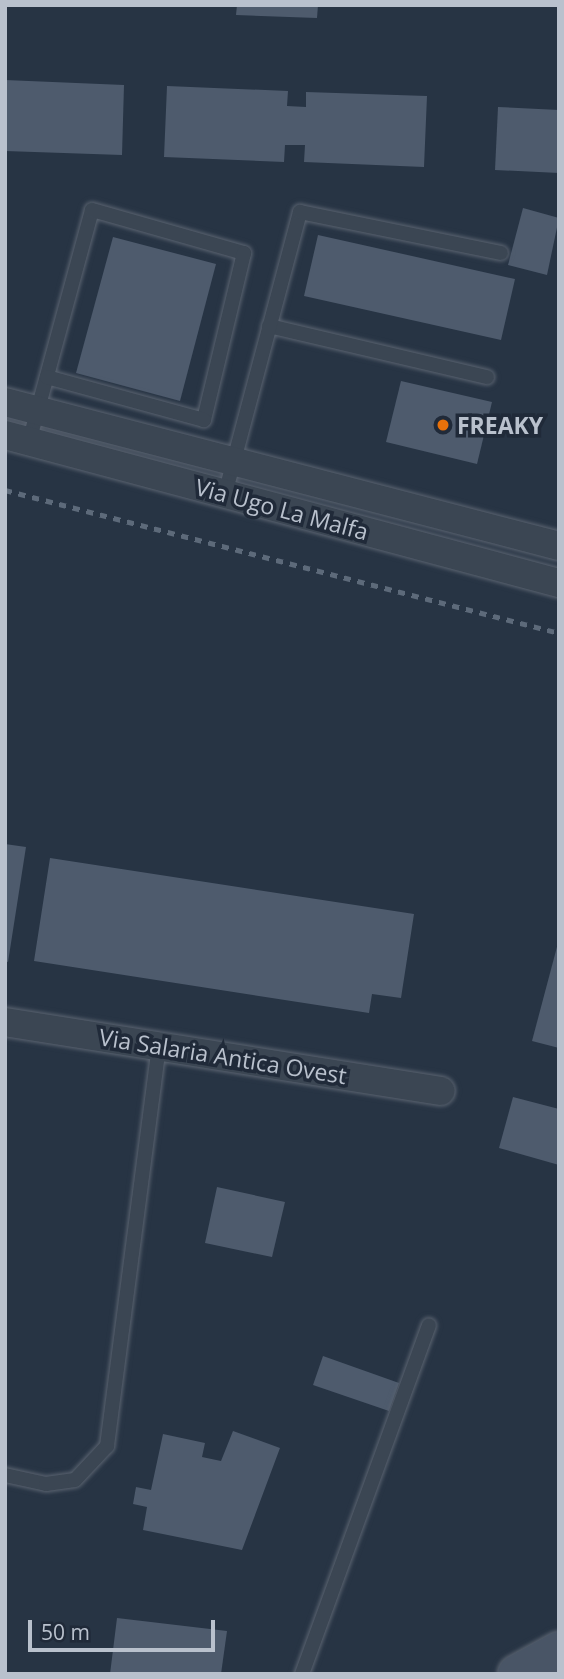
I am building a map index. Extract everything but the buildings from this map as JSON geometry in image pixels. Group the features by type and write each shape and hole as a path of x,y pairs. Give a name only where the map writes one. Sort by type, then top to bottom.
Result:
{"main road":[{"path":"517,1674 559,1651"}],"street":[{"name":"Via Ugo La Malfa","path":"5,402 559,546"},
{"name":"Via Ugo La Malfa","path":"17,439 559,583"},
{"name":"Via Salaria Antica Ovest","path":"5,1022 441,1091"}],"lane":[{"path":"17,439 38,410 92,211 244,253 204,420 47,377"},
{"path":"225,494 300,212 500,253"},
{"path":"269,326 487,377"},
{"path":"5,1475 47,1484 75,1480 107,1446 159,1046"},
{"path":"302,1674 429,1325"}],"railway":[{"path":"5,490 559,633"}],"place":[{"name":"FREAKY","path":"443,425"}]}
